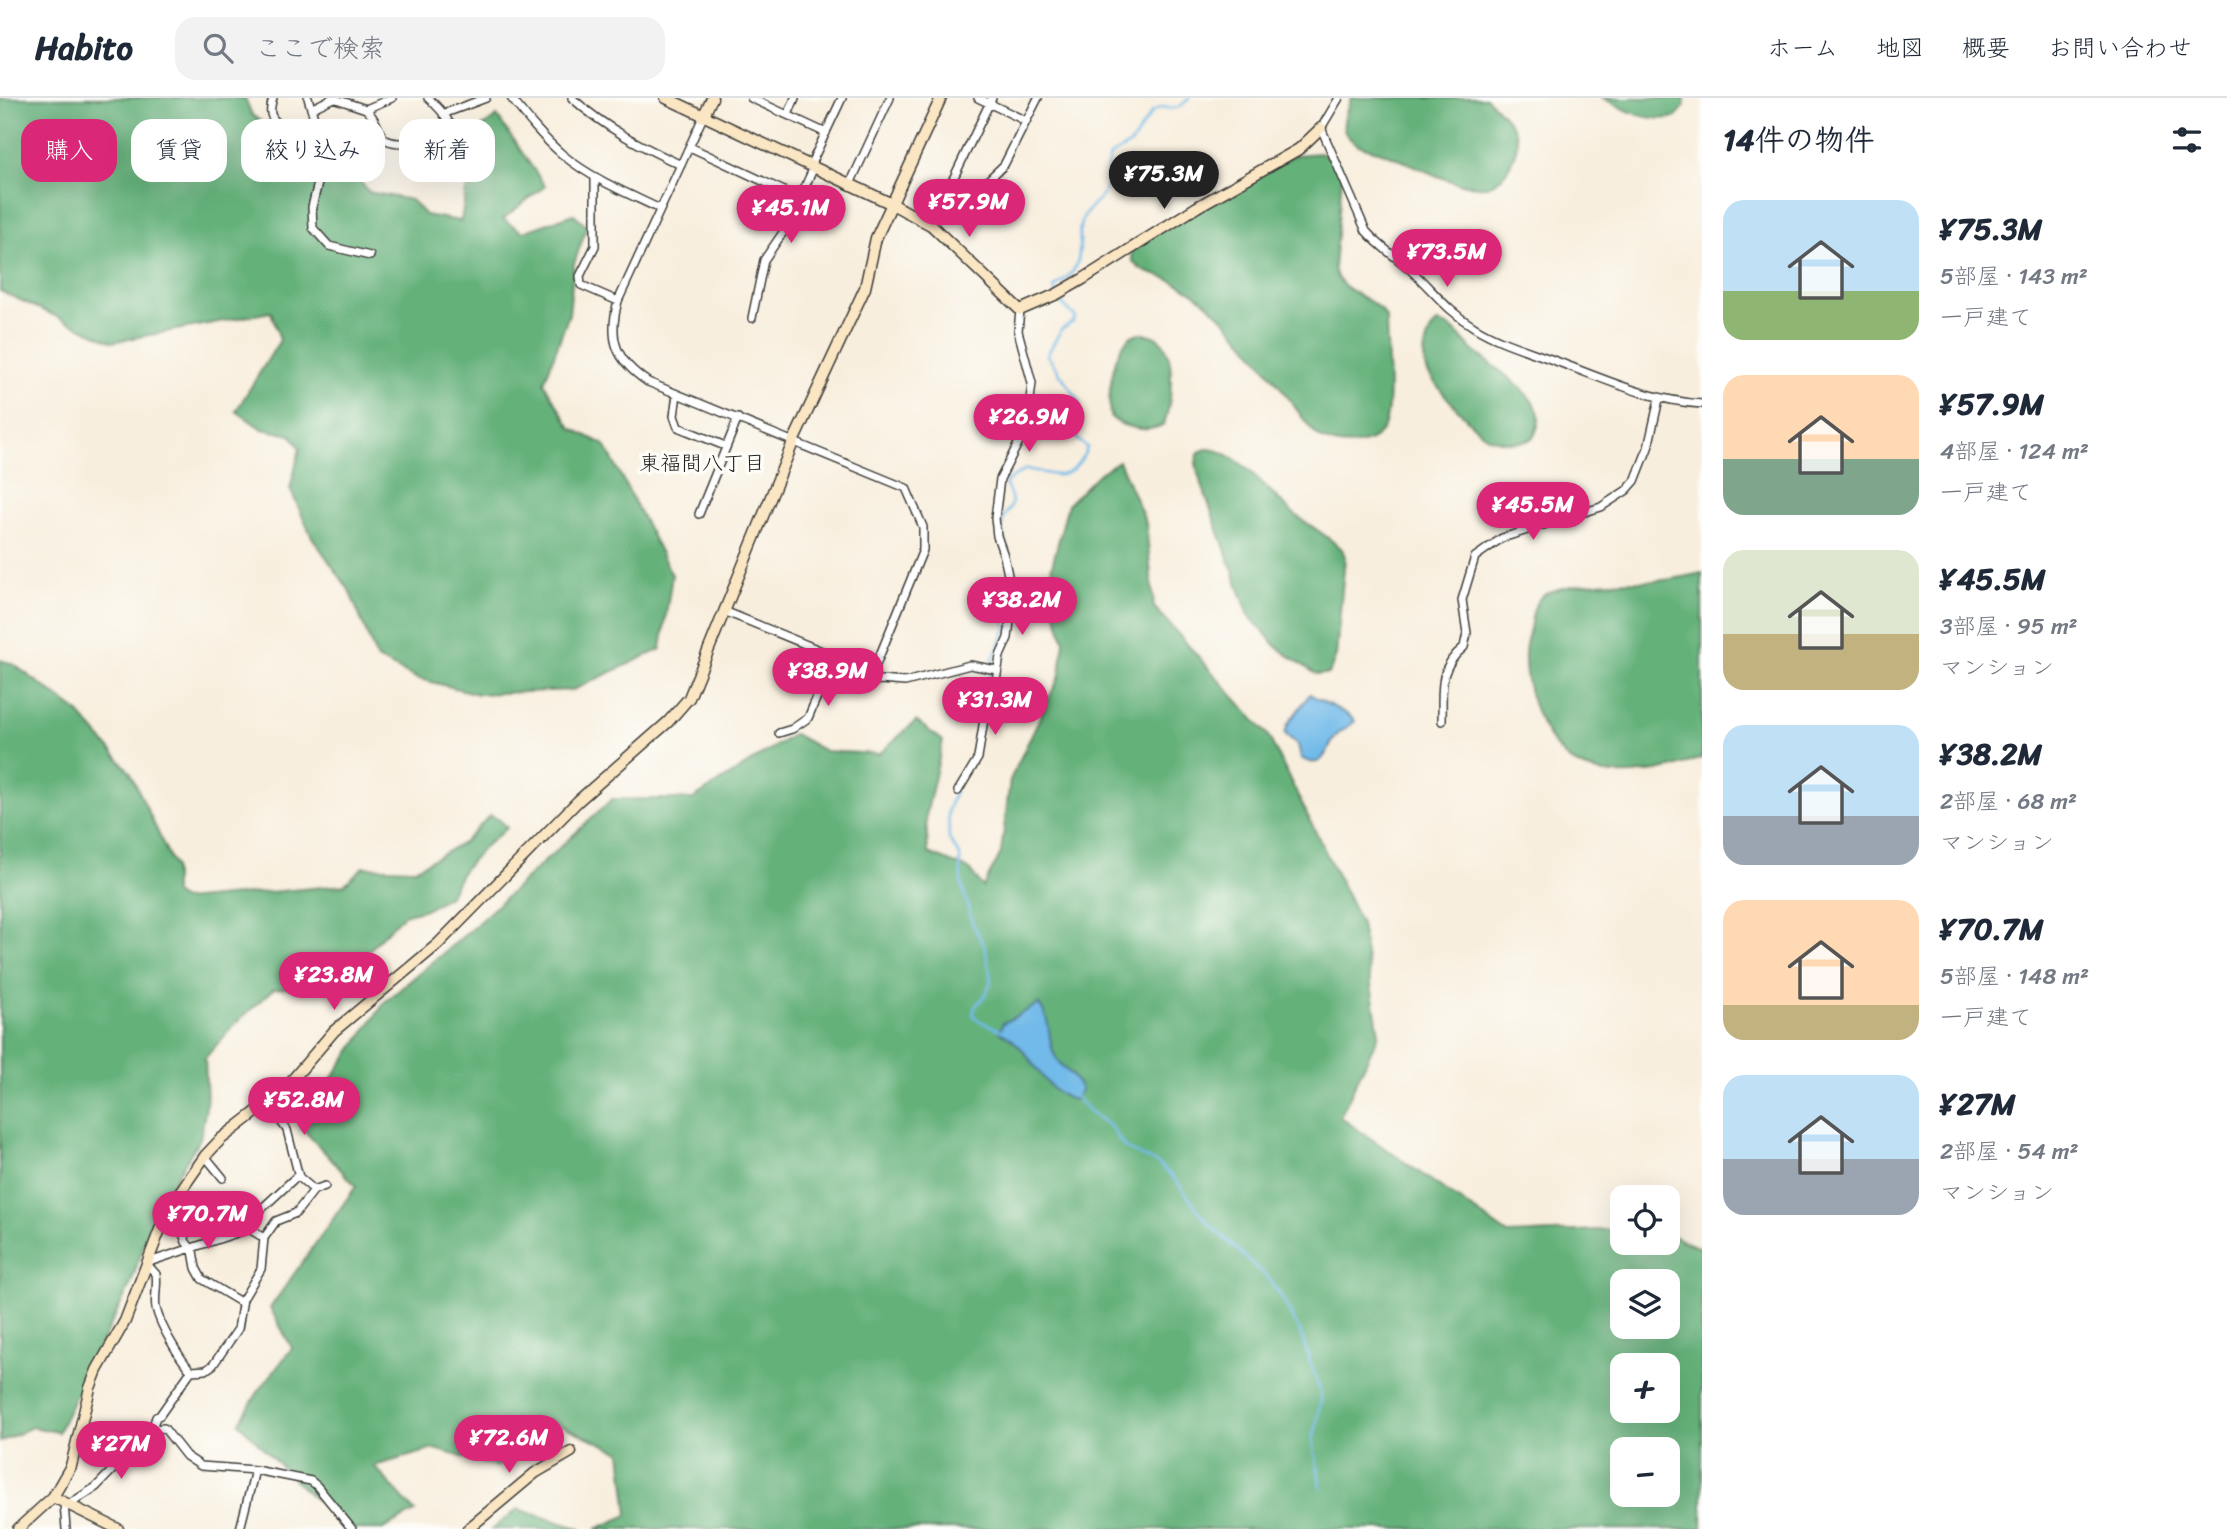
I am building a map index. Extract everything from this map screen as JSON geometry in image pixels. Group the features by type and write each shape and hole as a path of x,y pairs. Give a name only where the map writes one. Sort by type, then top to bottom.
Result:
{"street":[{"path":"272,119 269,113 273,98"},
{"path":"308,98 313,119"},
{"path":"312,109 333,98 366,109 376,121 383,139 393,144 399,143"},
{"path":"366,109 392,98"},
{"path":"428,98 446,119"},
{"path":"443,114 486,98"},
{"path":"572,98 623,137 681,165"},
{"path":"666,98 931,225 1020,310"},
{"path":"712,98 618,301 613,334 622,360 634,373 648,382 906,488 923,527 923,550 873,672"},
{"path":"751,98 826,132"},
{"path":"788,115 795,98"},
{"path":"752,318 764,260 786,228 842,98"},
{"path":"850,184 890,98"},
{"path":"18,1529 53,1497 71,1466 97,1370 125,1321 164,1219 205,1156 221,1139 282,1092 334,1031 438,944 578,801 681,710 689,698 794,440 859,303 869,278 876,238 941,98"},
{"path":"978,98 990,101 1026,121"},
{"path":"943,200 969,212 974,209 985,183 1004,165 1038,98"},
{"path":"1020,310 1083,279 1197,207 1299,149 1321,128 1339,98"},
{"path":"516,100 537,130 564,155 595,177 660,209"},
{"path":"931,225 990,101"},
{"path":"1321,128 1366,231 1376,243 1408,267 1437,299 1458,317 1486,335 1660,399 1702,404"},
{"path":"690,147 799,198"},
{"path":"595,177 595,246 580,276 581,285 618,301"},
{"path":"319,182 312,207 313,228 329,246 370,256"},
{"path":"958,792 978,758 986,706 994,688 999,656 1008,638 1013,598 997,536 997,505 1003,470 1012,459 1025,426 1032,383 1018,331 1020,310"},
{"path":"677,394 674,416 678,427 725,446"},
{"path":"1442,721 1444,674 1452,657 1464,647 1466,633 1462,600 1475,558 1502,538 1601,507 1627,490 1634,481 1648,448 1660,399"},
{"path":"698,514 737,418"},
{"path":"724,611 873,672 880,680"},
{"path":"779,733 792,729 808,718 824,687 831,683 868,683 880,680 905,682 970,665 997,670"},
{"path":"268,1103 287,1130 298,1175 314,1190"},
{"path":"205,1156 223,1178"},
{"path":"146,1263 243,1231 255,1215 298,1175"},
{"path":"191,1371 206,1370 238,1329 242,1303 261,1269 264,1238 276,1222 296,1213 314,1190 325,1186"},
{"path":"164,1219 181,1228 193,1251 196,1268 202,1279 242,1303"},
{"path":"246,1227 264,1238"},
{"path":"146,1263 156,1275 156,1306 159,1316 179,1355 191,1371"},
{"path":"66,1504 96,1487 152,1429 156,1417 160,1416 191,1371"},
{"path":"160,1416 164,1428 193,1463 255,1470 311,1481 352,1529"},
{"path":"152,1429 164,1428"},
{"path":"468,1529 535,1474 571,1451"},
{"path":"240,1529 255,1470"},
{"path":"53,1497 118,1529"},
{"path":"65,1529 66,1504"}],"green space":[{"path":"0,98 245,98 252,115 258,119 241,119 241,182 360,182 369,192 411,200 425,215 461,221 467,182 495,182 493,119 497,116 545,186 503,219 523,232 574,214 587,226 574,264 569,314 544,383 571,428 605,445 672,575 661,649 573,690 478,694 416,678 377,659 349,590 312,537 290,489 300,448 291,435 262,429 236,411 280,340 271,312 113,342 0,291"},
{"path":"1351,98 1486,98 1510,123 1517,138 1517,147 1504,174 1492,184 1474,186 1448,180 1352,141 1345,133 1344,125"},
{"path":"1603,98 1685,98 1684,106 1676,117 1657,118 1638,115"},
{"path":"1320,153 1338,163 1342,177 1334,268 1337,277 1342,284 1380,309 1386,317 1389,386 1385,424 1374,438 1354,444 1333,443 1316,434 1221,316 1186,288 1139,268 1132,256 1133,246 1295,155"},
{"path":"1437,323 1454,330 1474,351 1526,393 1538,412 1539,419 1531,439 1512,442 1486,436 1443,393 1429,374 1425,363 1428,337"},
{"path":"1139,333 1153,335 1160,340 1169,357 1171,368 1169,405 1164,424 1151,429 1121,424 1110,416 1111,382 1117,356 1130,337"},
{"path":"1206,449 1218,451 1241,464 1293,513 1342,549 1345,557 1336,656 1329,674 1316,674 1279,649 1249,616 1198,474 1196,462 1199,452"},
{"path":"1119,461 1146,523 1154,607 1268,735 1361,924 1379,1034 1340,1117 1508,1234 1610,1230 1610,1255 1680,1255 1680,1239 1702,1249 1702,1529 596,1529 628,1515 621,1452 549,1420 497,1467 434,1449 374,1466 415,1512 383,1529 350,1529 296,1482 239,1423 258,1392 292,1348 270,1308 356,1186 299,1125 385,1002 467,933 612,799 693,799 794,734 825,751 879,754 916,721 943,741 926,816 928,853 969,869 983,887 1001,853 1010,780 1060,675 1064,640 1047,585 1068,504 1097,475"},
{"path":"1702,573 1702,758 1658,771 1626,774 1596,771 1569,759 1558,748 1539,719 1525,669 1533,612 1540,598 1549,592 1577,585 1661,580"},
{"path":"0,660 13,664 77,711 130,772 174,867 174,894 183,900 344,885 363,867 415,869 463,843 490,815 500,820 507,828 484,847 463,870 450,895 429,908 404,915 339,984 274,989 236,1023 205,1058 207,1102 200,1139 157,1207 131,1283 58,1432 32,1427 0,1442"},
{"path":"518,1509 581,1529 492,1529"}],"water":[{"path":"1310,694 1355,721 1337,735 1324,757 1315,762 1301,758 1298,745 1285,734 1288,724"},
{"path":"1039,1004 1047,1019 1053,1052 1081,1090 1074,1100 1052,1088 1021,1048 999,1032 1003,1023"}],"waterway":[{"path":"1013,583 1002,531 1003,521 1012,501 1006,486 1007,481 1026,469 1055,475 1067,473 1085,454 1087,447 1074,433 1080,402 1047,355 1061,330 1074,321 1075,316 1059,301 1054,288 1072,273 1078,262 1081,223 1106,188 1110,156 1131,144 1152,112 1162,107 1177,107 1189,98"},
{"path":"969,768 980,711 988,691 991,663 1005,631 1007,605"},
{"path":"955,791 948,810 949,839 960,856 961,882 973,925 985,947 991,982 973,1015 1002,1031"},
{"path":"1075,1096 1089,1111 1111,1127 1125,1148 1160,1165 1175,1179 1208,1223 1269,1279 1283,1299 1300,1332 1320,1391 1321,1401 1313,1441 1321,1488"}],"district":[{"name":"東福間八丁目","path":"702,463"}]}
